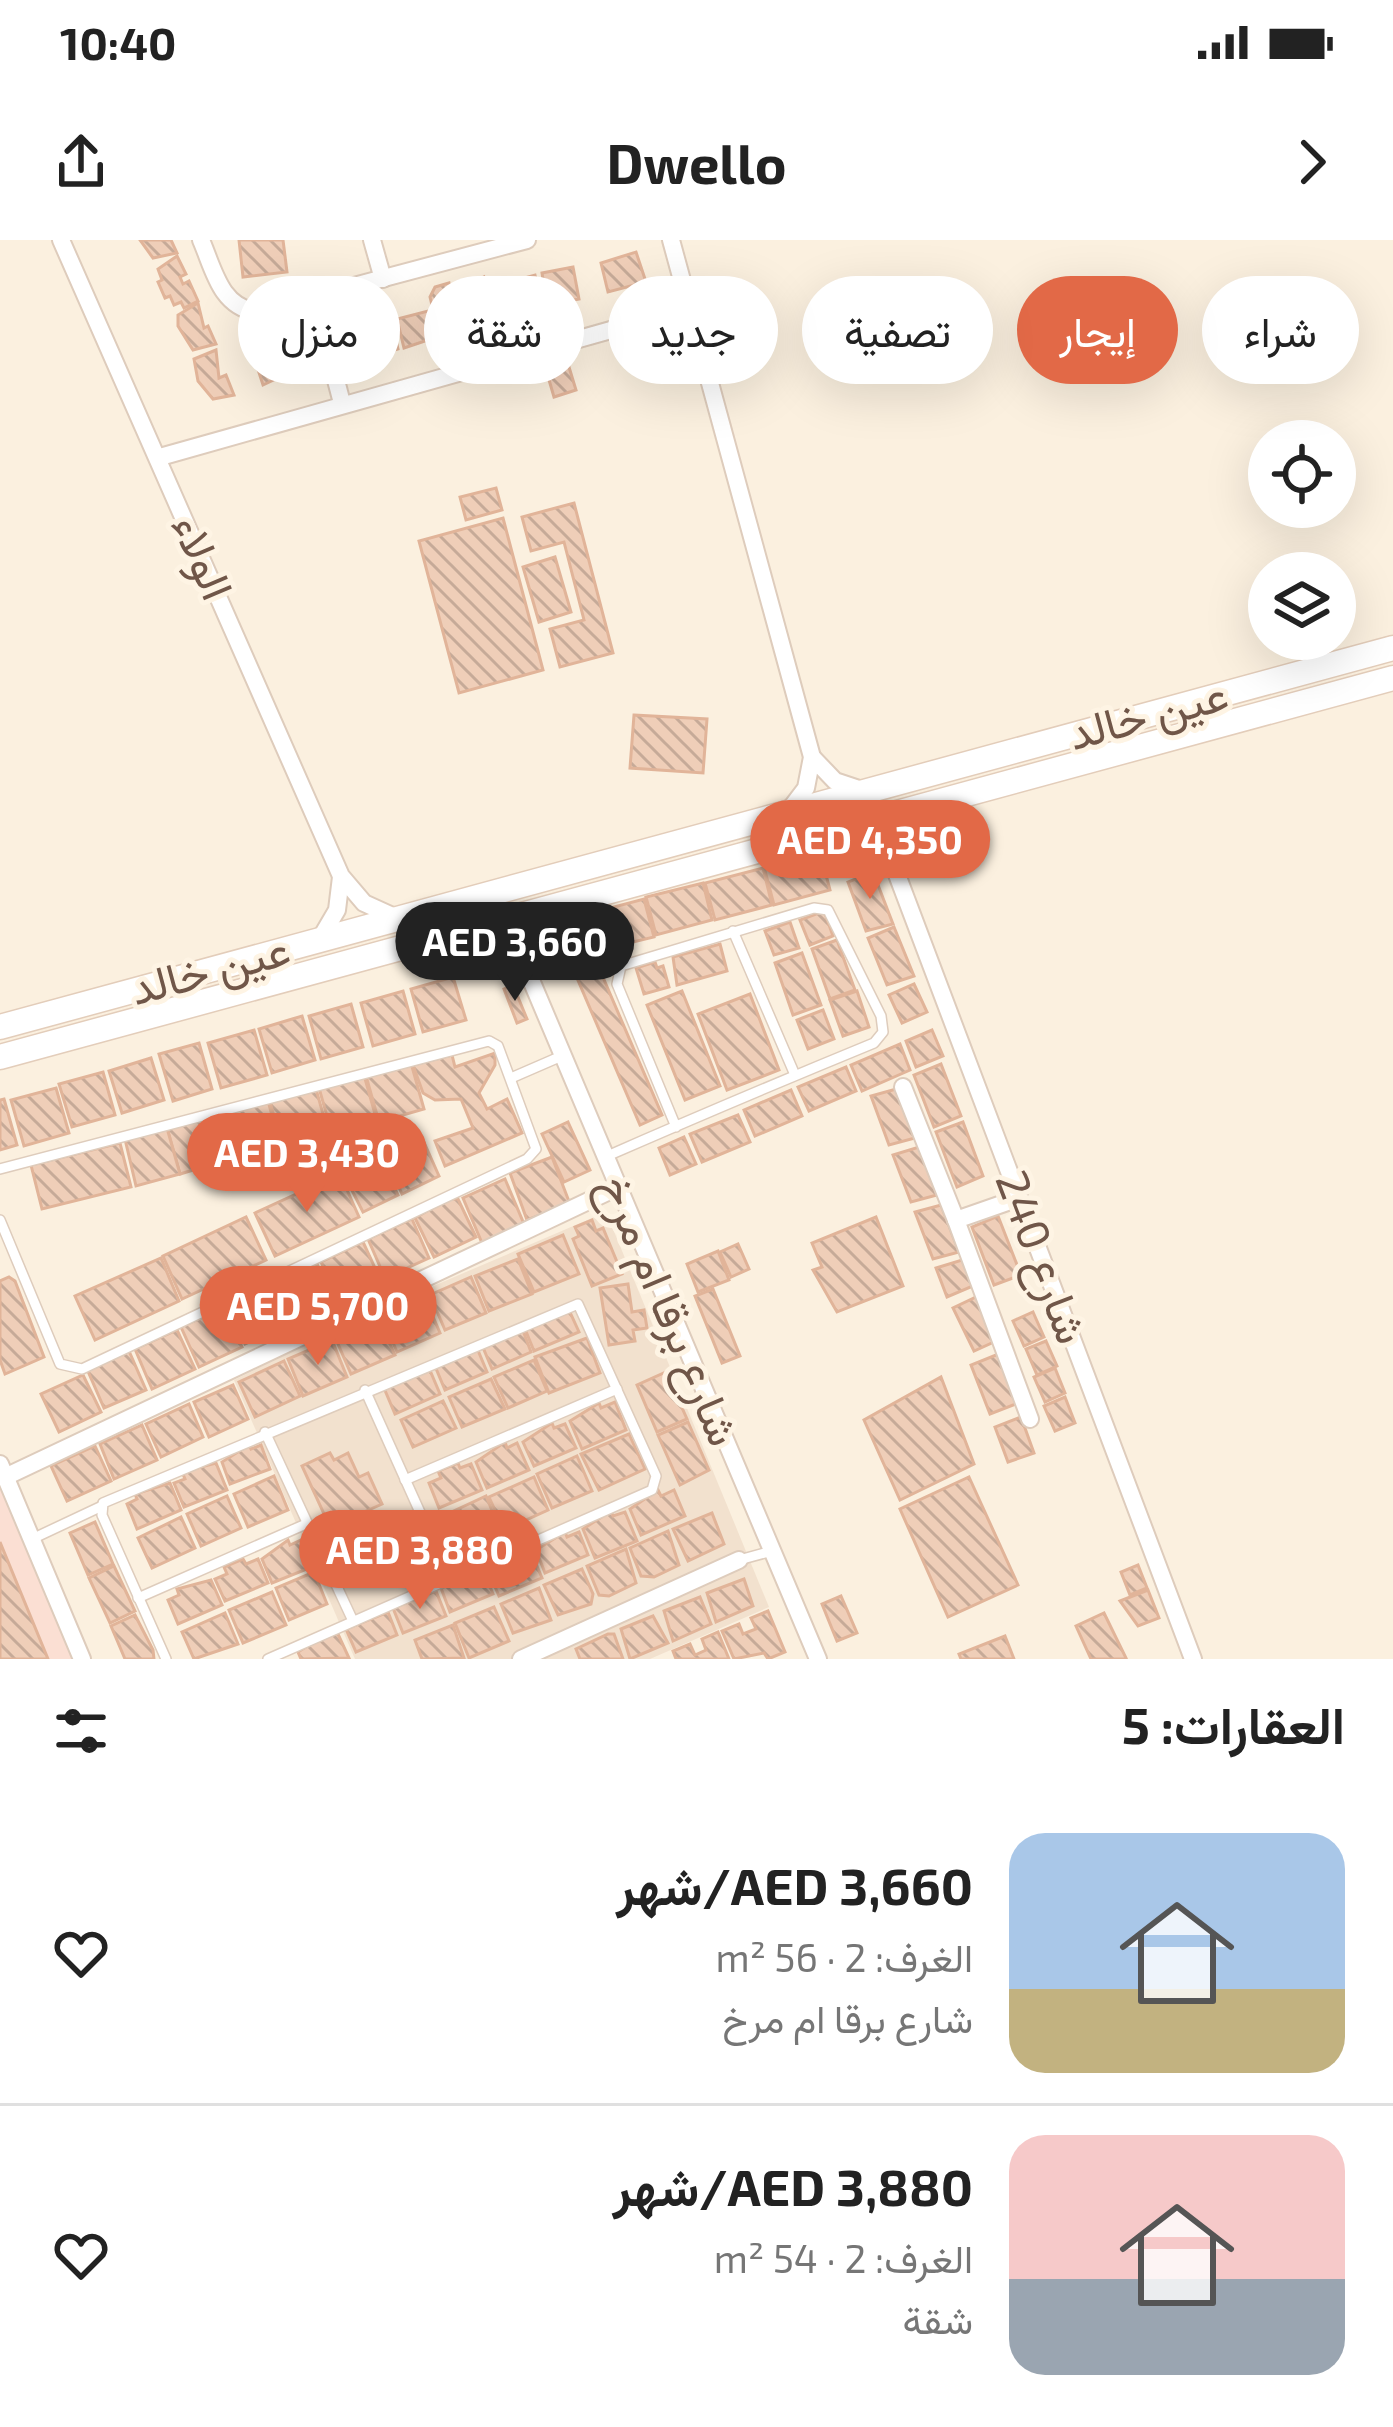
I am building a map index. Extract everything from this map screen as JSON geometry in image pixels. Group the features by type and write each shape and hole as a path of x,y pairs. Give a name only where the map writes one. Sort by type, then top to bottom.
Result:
{"street":[{"name":"الولاء","path":"61,240 340,876 364,903 397,918"},
{"path":"201,240 225,297 238,308"},
{"path":"372,240 382,276"},
{"path":"394,276 527,240"},
{"path":"671,240 681,276"},
{"path":"160,457 608,330"},
{"path":"337,384 342,403"},
{"path":"710,384 812,757 806,788 787,813"},
{"name":"عين خالد","path":"0,1027 1393,648"},
{"name":"عين خالد","path":"0,1057 1393,678"},
{"path":"812,757 835,781 866,791"},
{"path":"847,826 890,856 894,832 907,810"},
{"name":"شارع 240","path":"890,856 1193,1659"},
{"path":"320,940 337,910 340,876"},
{"path":"523,962 527,932 545,908"},
{"path":"472,928 502,938 523,962"},
{"name":"شارع برقا ام مرخ","path":"523,962 816,1658"},
{"path":"903,1087 1030,1420"},
{"path":"82,1659 3,1470 618,1187"},
{"path":"956,1220 1019,1198"},
{"path":"521,1659 739,1560"}],"lane":[{"path":"605,1157 676,1127 795,1076 874,1043 883,1032 881,1016 828,910 814,908 625,962 617,972 617,984 676,1127"},
{"path":"734,931 795,1076"},
{"path":"0,1168 476,1042 498,1046 536,1149 527,1159 82,1369 60,1364 0,1220"},
{"path":"511,1078 564,1055"},
{"path":"32,1539 365,1390 574,1304 584,1310 656,1476 652,1490 268,1659"},
{"path":"405,1480 617,1389"},
{"path":"365,1390 450,1579"},
{"path":"265,1432 353,1621"},
{"path":"100,1507 166,1659"},
{"path":"138,1598 306,1524"},
{"path":"739,1560 772,1550"}],"shaded area":[{"path":"606,1212 769,1607 650,1659 355,1659 234,1380 375,1311"},
{"path":"0,1485 73,1659 0,1659"}],"building":[{"path":"140,240 171,240 177,253 153,258"},
{"path":"239,240 283,240 287,272 243,276"},
{"path":"636,252 644,276 608,276 608,292 601,263"},
{"path":"177,256 186,274 180,277 183,284 189,281 198,301 184,308 181,302 174,305 170,296 165,298 158,282 162,280 158,269"},
{"path":"573,267 575,276 542,276"},
{"path":"198,303 204,328 208,326 216,344 193,350 178,326 178,315"},
{"path":"424,312 424,341 404,348 400,318"},
{"path":"216,350 219,378 226,375 234,395 213,399 198,381 194,359"},
{"path":"550,384 574,384 576,390 554,397"},
{"path":"496,488 502,510 466,520 460,497"},
{"path":"574,503 613,653 560,667 550,629 584,620 564,542 531,551 522,517"},
{"path":"503,518 543,670 459,693 419,541"},
{"path":"555,557 571,612 539,622 523,567"},
{"path":"634,715 707,719 703,773 630,768"},
{"path":"820,852 830,890 774,905 764,867"},
{"path":"834,854 863,860 859,877 830,871"},
{"path":"763,868 772,905 715,920 705,883"},
{"path":"873,872 893,924 866,931 848,882"},
{"path":"703,883 712,920 656,935 646,897"},
{"path":"644,899 654,937 600,950 591,913"},
{"path":"824,911 833,936 810,945 800,920"},
{"path":"587,920 593,942 568,953 562,938 579,921"},
{"path":"790,922 799,948 774,955 765,931"},
{"path":"894,927 914,976 887,985 868,938"},
{"path":"837,940 855,990 830,999 812,949"},
{"path":"720,944 727,971 677,985 673,957"},
{"path":"590,947 662,1115 640,1125 568,957"},
{"path":"802,953 821,1005 793,1015 775,963"},
{"path":"655,962 657,968 663,966 669,987 644,994 636,968"},
{"path":"453,977 466,1020 423,1032 411,989"},
{"path":"914,984 927,1012 902,1023 889,995"},
{"path":"513,985 527,1019 517,1023 504,989"},
{"path":"403,991 415,1034 373,1046 361,1003"},
{"path":"682,991 720,1086 685,1100 647,1005"},
{"path":"857,991 869,1027 843,1036 830,1000"},
{"path":"750,994 779,1070 727,1090 698,1014"},
{"path":"351,1004 363,1047 321,1059 309,1016"},
{"path":"823,1010 834,1039 808,1049 797,1020"},
{"path":"302,1016 315,1060 272,1073 259,1029"},
{"path":"254,1030 267,1075 221,1088 208,1043"},
{"path":"932,1030 943,1056 916,1067 906,1041"},
{"path":"199,1043 212,1089 173,1101 159,1054"},
{"path":"900,1044 910,1070 862,1091 851,1065"},
{"path":"495,1053 495,1065 479,1093 487,1109 507,1099 522,1133 445,1166 435,1141 473,1128 461,1099 435,1100 423,1093 413,1065 452,1055 455,1067"},
{"path":"151,1058 164,1100 122,1113 109,1071"},
{"path":"411,1063 424,1109 379,1122 366,1076"},
{"path":"941,1064 961,1116 934,1127 914,1075"},
{"path":"846,1067 856,1091 809,1111 798,1087"},
{"path":"103,1072 115,1115 72,1127 59,1084"},
{"path":"364,1075 377,1121 332,1134 319,1088"},
{"path":"56,1088 69,1133 24,1146 11,1100"},
{"path":"316,1089 329,1135 283,1148 270,1102"},
{"path":"896,1089 915,1138 889,1145 871,1096"},
{"path":"791,1090 802,1116 755,1136 744,1110"},
{"path":"4,1099 17,1145 0,1150 0,1100"},
{"path":"268,1101 281,1147 236,1160 223,1114"},
{"path":"213,1115 226,1160 180,1174 167,1128"},
{"path":"738,1115 750,1142 702,1162 690,1134"},
{"path":"568,1122 590,1170 564,1182 542,1134"},
{"path":"963,1122 983,1176 957,1187 936,1132"},
{"path":"167,1128 180,1174 136,1186 125,1139"},
{"path":"684,1137 696,1164 670,1175 659,1148"},
{"path":"423,1140 439,1176 402,1194 385,1157"},
{"path":"120,1143 131,1187 42,1209 31,1165"},
{"path":"919,1147 937,1195 911,1202 893,1155"},
{"path":"379,1155 398,1195 363,1212 343,1173"},
{"path":"552,1157 570,1204 527,1220 510,1173"},
{"path":"340,1174 359,1217 275,1256 255,1213"},
{"path":"505,1179 524,1224 482,1243 463,1198"},
{"path":"448,1199 458,1199 476,1237 434,1257 415,1218"},
{"path":"941,1205 959,1252 933,1259 915,1212"},
{"path":"998,1216 1021,1275 994,1285 972,1227"},
{"path":"246,1217 266,1260 182,1299 163,1256"},
{"path":"876,1217 903,1286 837,1312 813,1270 822,1267 812,1243"},
{"path":"412,1219 429,1258 385,1278 368,1239"},
{"path":"592,1220 596,1231 603,1228 622,1274 592,1286 573,1239 579,1236 575,1227"},
{"path":"563,1235 579,1274 534,1292 518,1254"},
{"path":"363,1242 381,1281 339,1301 321,1262"},
{"path":"738,1244 749,1269 731,1277 720,1252"},
{"path":"718,1251 729,1280 698,1292 687,1264"},
{"path":"161,1258 179,1301 95,1340 75,1296"},
{"path":"518,1259 532,1294 489,1311 475,1276"},
{"path":"962,1260 973,1286 947,1297 936,1268"},
{"path":"317,1264 335,1302 293,1321 275,1283"},
{"path":"9,1277 15,1281 44,1357 5,1374 0,1360 0,1281"},
{"path":"471,1277 486,1313 445,1330 430,1295"},
{"path":"628,1284 632,1312 644,1310 647,1328 633,1330 635,1341 609,1345 600,1288"},
{"path":"270,1286 288,1324 245,1344 228,1305"},
{"path":"713,1289 740,1356 722,1363 695,1296"},
{"path":"976,1297 996,1341 974,1351 953,1308"},
{"path":"425,1298 440,1333 397,1352 382,1317"},
{"path":"224,1308 242,1347 199,1367 181,1327"},
{"path":"569,1310 579,1332 534,1351 525,1329"},
{"path":"1033,1312 1044,1337 1024,1346 1013,1321"},
{"path":"378,1318 395,1355 351,1374 335,1337"},
{"path":"522,1328 531,1352 492,1369 482,1345"},
{"path":"177,1330 195,1369 152,1389 135,1349"},
{"path":"587,1338 600,1373 549,1393 535,1357"},
{"path":"332,1340 347,1377 303,1396 288,1359"},
{"path":"1046,1341 1057,1366 1037,1375 1026,1349"},
{"path":"477,1348 487,1372 445,1390 435,1366"},
{"path":"129,1351 146,1390 104,1408 87,1369"},
{"path":"1001,1353 1021,1402 990,1414 971,1365"},
{"path":"534,1360 547,1391 508,1408 494,1377"},
{"path":"284,1361 300,1396 255,1417 239,1382"},
{"path":"429,1368 440,1394 395,1414 384,1388"},
{"path":"1055,1368 1065,1393 1045,1402 1034,1377"},
{"path":"666,1372 687,1419 657,1432 637,1385"},
{"path":"83,1375 101,1412 59,1432 41,1394"},
{"path":"941,1377 974,1464 900,1500 864,1420"},
{"path":"491,1379 505,1409 462,1427 449,1397"},
{"path":"233,1385 248,1419 209,1437 194,1402"},
{"path":"1065,1397 1075,1423 1055,1431 1044,1406"},
{"path":"443,1401 456,1428 413,1447 401,1420"},
{"path":"615,1402 626,1430 582,1449 570,1421 599,1403 601,1408"},
{"path":"189,1404 203,1437 161,1457 146,1424"},
{"path":"1021,1417 1034,1453 1008,1462 995,1427"},
{"path":"688,1422 709,1470 680,1485 658,1435"},
{"path":"552,1423 554,1428 565,1424 576,1448 534,1466 523,1442"},
{"path":"142,1425 157,1460 114,1479 100,1444"},
{"path":"629,1434 645,1469 599,1490 581,1454"},
{"path":"505,1442 507,1448 517,1443 529,1470 487,1488 476,1462"},
{"path":"249,1445 251,1449 261,1445 270,1469 230,1484 222,1462"},
{"path":"95,1446 111,1481 67,1501 51,1466"},
{"path":"330,1453 334,1460 348,1453 359,1477 368,1473 382,1504 330,1527 302,1466"},
{"path":"577,1456 592,1491 552,1508 537,1474"},
{"path":"216,1463 227,1490 184,1507 174,1483 185,1479 182,1472"},
{"path":"458,1463 460,1468 471,1464 482,1490 439,1508 429,1483 441,1478 438,1471"},
{"path":"274,1476 288,1510 248,1527 234,1494"},
{"path":"534,1477 548,1510 504,1530 489,1497"},
{"path":"969,1477 1018,1585 948,1617 900,1509"},
{"path":"170,1483 181,1510 137,1529 127,1504 137,1499 135,1494"},
{"path":"658,1490 661,1496 674,1490 685,1516 641,1535 630,1509"},
{"path":"227,1496 241,1528 201,1546 187,1514"},
{"path":"486,1496 498,1525 455,1544 443,1516"},
{"path":"611,1511 613,1516 625,1512 637,1541 595,1558 583,1529"},
{"path":"712,1513 724,1544 688,1561 673,1529"},
{"path":"181,1517 195,1548 152,1568 138,1538"},
{"path":"95,1522 113,1564 88,1575 70,1533"},
{"path":"668,1531 679,1565 654,1577 641,1576 630,1548"},
{"path":"565,1532 567,1537 579,1532 588,1555 545,1573 536,1550"},
{"path":"288,1540 290,1545 301,1540 312,1567 272,1583 262,1559"},
{"path":"0,1542 48,1659 0,1659"},
{"path":"626,1549 636,1583 609,1596 599,1595 587,1566"},
{"path":"517,1552 519,1557 531,1552 542,1578 499,1596 488,1570"},
{"path":"243,1559 246,1564 258,1559 268,1583 225,1601 215,1579 227,1574 224,1567"},
{"path":"1138,1565 1147,1588 1130,1595 1121,1572"},
{"path":"114,1566 135,1611 110,1623 89,1578"},
{"path":"582,1569 593,1594 591,1604 558,1615 544,1585"},
{"path":"483,1570 493,1594 450,1612 441,1588"},
{"path":"314,1572 327,1604 289,1620 276,1588"},
{"path":"744,1579 753,1606 716,1622 707,1593"},
{"path":"211,1580 222,1605 178,1624 168,1600 179,1595 177,1589"},
{"path":"539,1588 551,1620 513,1633 501,1604"},
{"path":"1148,1590 1159,1618 1138,1626 1120,1601"},
{"path":"436,1591 446,1616 403,1633 393,1608"},
{"path":"272,1592 286,1625 243,1643 229,1610"},
{"path":"841,1596 857,1633 837,1641 822,1604"},
{"path":"700,1597 711,1624 673,1641 664,1611"},
{"path":"494,1607 509,1641 469,1658 455,1623"},
{"path":"768,1611 785,1652 768,1659 764,1653 734,1659 722,1631 739,1624 743,1634 756,1629 751,1618"},
{"path":"388,1612 397,1635 356,1652 346,1629"},
{"path":"225,1613 238,1644 194,1659 182,1632"},
{"path":"1104,1613 1124,1659 1091,1659 1076,1626"},
{"path":"135,1615 154,1659 125,1659 111,1626"},
{"path":"653,1616 668,1643 630,1659 621,1629"},
{"path":"453,1625 464,1658 422,1659 415,1640"},
{"path":"718,1632 729,1659 676,1659 673,1651 690,1644 695,1655 706,1650 702,1639"},
{"path":"326,1634 338,1634 349,1658 301,1659 298,1652"},
{"path":"614,1634 623,1659 580,1659 576,1649"},
{"path":"1005,1636 1014,1659 961,1659 959,1654"}]}
